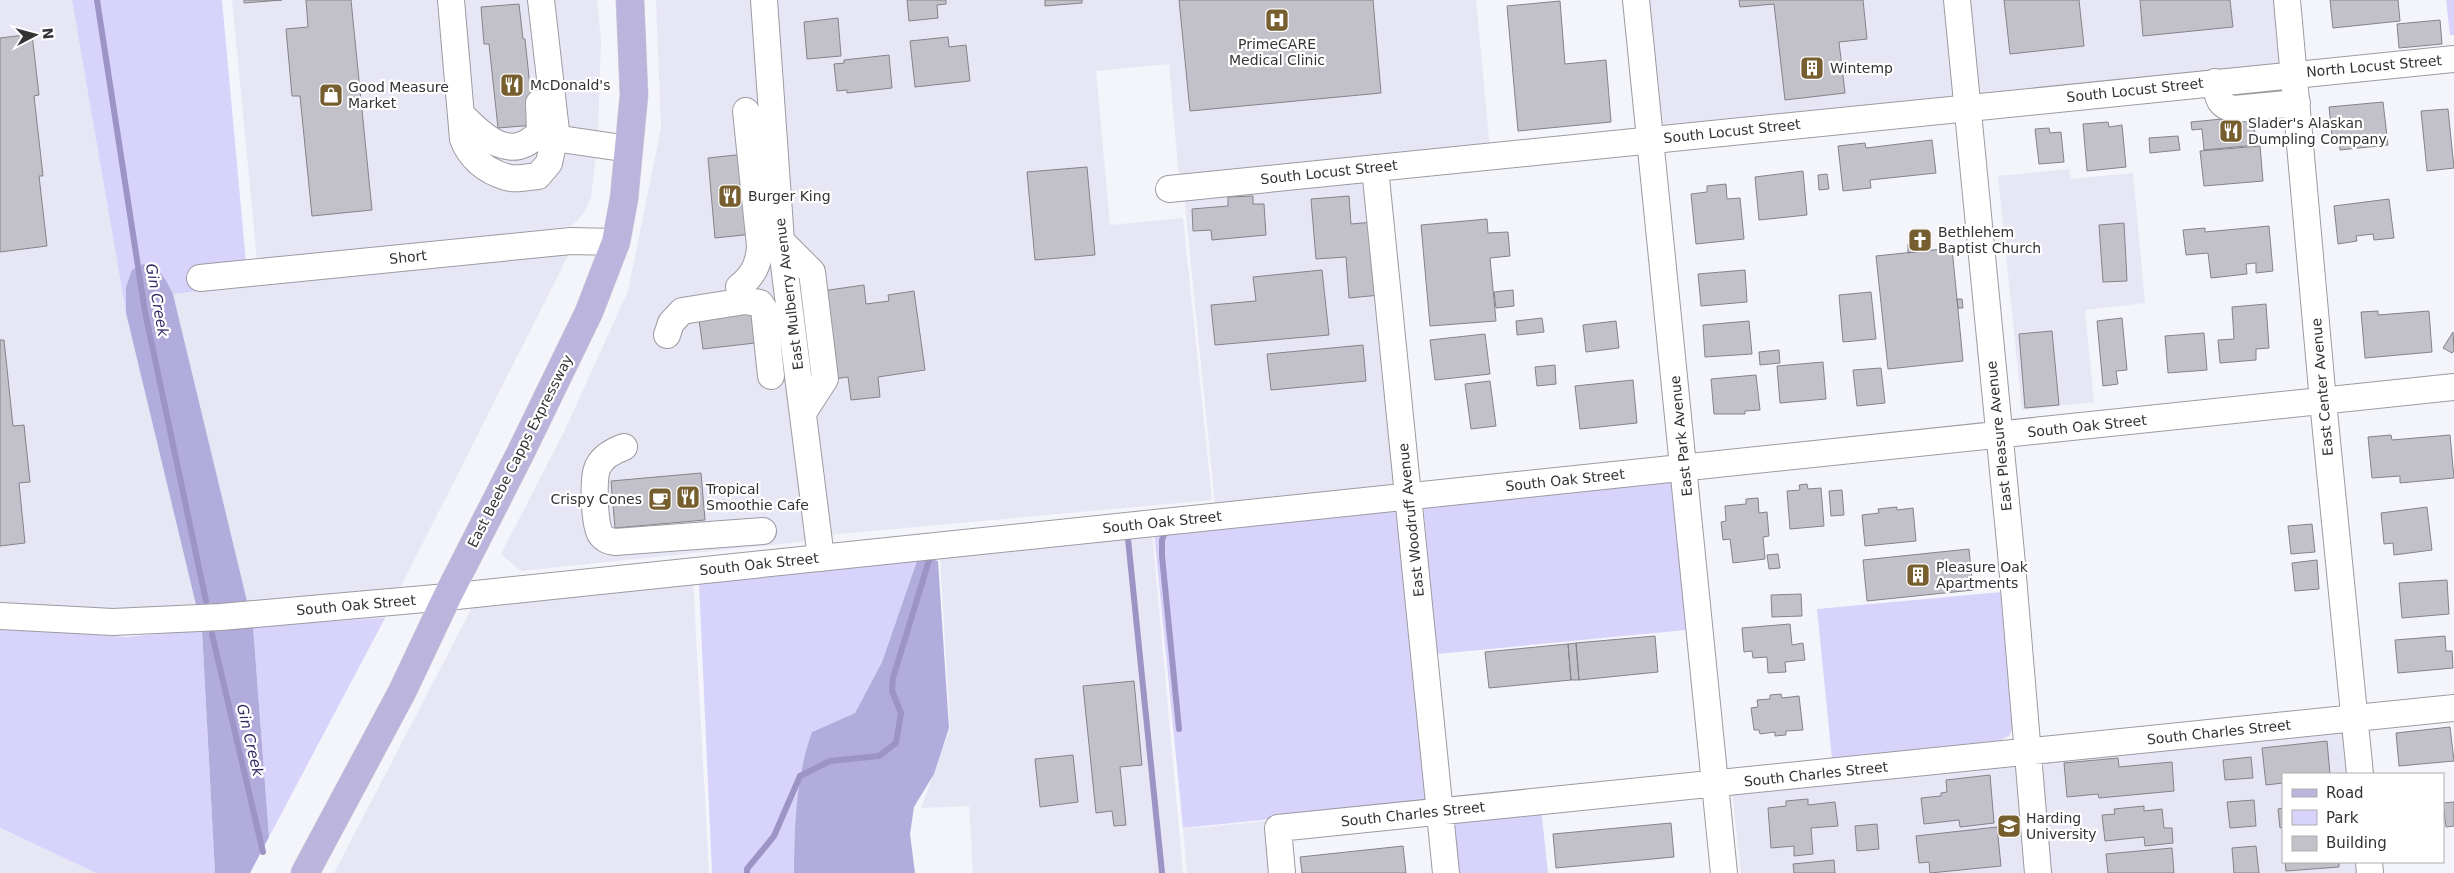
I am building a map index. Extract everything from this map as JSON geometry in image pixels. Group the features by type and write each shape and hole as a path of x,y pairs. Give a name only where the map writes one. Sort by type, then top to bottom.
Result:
{"main road":[{"name":"East Beebe Capps Expressway","path":"305,873 402,692 447,597 521,452 589,312 616,242 624,199 634,95 630,0"}],"street":[{"path":"451,0 463,139 468,151 482,165 507,178 538,176 549,163 556,131 541,0"},
{"path":"461,114 480,134 499,146 518,145 532,140 540,132 540,115 527,0"},
{"name":"East Mulberry Avenue","path":"764,0 781,241 822,558"},
{"name":"East Park Avenue","path":"1636,0 1724,873"},
{"name":"East Pleasure Avenue","path":"1957,0 1999,435 2038,873"},
{"name":"East Center Avenue","path":"2287,0 2323,401 2360,773"},
{"name":"North Locust Street","path":"2294,74 2454,59"},
{"name":"South Locust Street","path":"1169,189 2294,74"},
{"path":"2215,82 2218,100 2227,108 2240,109 2297,103"},
{"path":"739,287 753,273 759,260 746,111"},
{"path":"554,138 629,149"},
{"name":"East Woodruff Avenue","path":"1376,168 1446,873"},
{"name":"Short","path":"200,278 571,241 616,242"},
{"path":"667,336 676,315 682,310 744,301 760,303 764,309 772,376"},
{"name":"South Oak Street","path":"0,616 113,622 229,616 447,597 2454,387"},
{"path":"624,447 612,451 597,468 595,480 597,526 600,534 606,540 615,542 763,531"},
{"name":"South Charles Street","path":"1282,873 1278,828 2454,708"}],"shaded area":[{"path":"0,0 72,0 126,313 196,606 98,612 0,603"},
{"path":"232,0 597,0 601,41 598,135 591,198 584,213 572,226 430,244 257,260"},
{"path":"656,0 755,0 809,541 521,571 501,554 564,432 628,291 661,128"},
{"path":"771,0 1476,0 1490,149 1179,178 1169,64 1096,71 1110,225 1183,218 1212,500 828,535 788,239"},
{"path":"1648,0 1947,0 1956,97 1660,126"},
{"path":"1969,0 2275,0 2281,66 1976,96"},
{"path":"2069,169 2071,179 2133,173 2145,303 2085,310 2094,402 2022,410 1998,176"},
{"path":"1370,176 1400,485 1215,503 1184,195"},
{"path":"569,254 385,618 253,626 173,294"},
{"path":"143,264 158,271 173,294 253,626 269,837 250,873 215,873 202,630 126,313 126,287 132,270"},
{"path":"1152,531 1183,873 973,873 969,806 921,808 950,729 940,555"},
{"path":"919,555 938,561 949,728 934,774 914,807 910,834 915,873 794,873 795,820 799,783 802,765 812,732 855,713 882,662"},
{"path":"693,580 709,873 334,873 476,600"},
{"name":"Harding University","path":"2346,730 2350,773 2282,773 2282,863 2359,863 2361,873 1741,873 1732,791"},
{"path":"1269,821 1274,873 1187,873 1183,829"},
{"path":"1,829 96,873 0,873"}],"green space":[{"path":"72,0 222,0 246,263 197,267 200,291 173,294 158,271 143,264 126,287 126,313"},
{"path":"2446,0 2454,0 2454,35 2450,35"},
{"path":"1671,480 1686,630 1437,654 1423,503"},
{"path":"1400,509 1430,803 1183,828 1154,532"},
{"path":"919,555 882,662 855,713 812,732 802,765 799,783 795,820 794,873 712,873 699,582"},
{"path":"2002,592 2014,726 2009,736 1996,742 1832,759 1817,609"},
{"path":"385,618 269,837 253,626"},
{"path":"0,626 125,637 202,630 215,873 96,873 0,828"},
{"path":"1541,808 1548,873 1455,873 1450,818"}],"building":[{"path":"244,0 282,0 244,3"},
{"path":"306,0 351,0 372,210 312,216 300,96 292,96 286,29 308,27"},
{"path":"907,0 946,0 946,4 937,5 938,18 909,21"},
{"path":"1045,0 1082,0 1082,3 1045,6"},
{"path":"1179,0 1373,0 1381,93 1190,111"},
{"name":"Wintemp","path":"1739,0 1863,0 1867,39 1839,42 1845,93 1785,100 1774,4 1740,7"},
{"path":"2004,0 2079,0 2084,46 2010,54"},
{"path":"2140,0 2230,0 2233,27 2143,36"},
{"path":"2330,0 2398,0 2400,21 2333,28"},
{"path":"1560,1 1565,64 1606,60 1611,122 1518,131 1507,6"},
{"name":"McDonald's","path":"519,4 523,39 525,39 534,125 498,128 489,44 484,44 481,7"},
{"path":"838,18 841,56 807,59 804,22"},
{"path":"2440,20 2442,44 2399,48 2397,24"},
{"path":"32,34 39,95 34,96 43,176 39,176 47,246 0,252 0,38"},
{"path":"948,37 949,47 966,45 970,81 915,87 910,41"},
{"path":"889,55 892,88 847,93 847,90 837,91 834,64 844,63 844,60"},
{"path":"2383,102 2388,145 2340,150 2339,135 2332,135 2329,107"},
{"path":"2448,109 2454,168 2427,171 2421,111"},
{"path":"2253,116 2256,145 2204,150 2202,129 2192,130 2191,122"},
{"path":"2108,122 2109,127 2122,125 2126,167 2087,171 2083,124"},
{"path":"2049,128 2050,133 2061,132 2064,162 2039,164 2035,129"},
{"path":"2178,136 2180,150 2150,153 2149,138"},
{"path":"1932,140 1936,173 1870,180 1871,188 1843,191 1838,146 1865,143 1866,148"},
{"path":"2260,146 2263,181 2204,186 2200,151"},
{"name":"Burger King","path":"745,154 753,234 715,238 708,158"},
{"path":"1087,167 1095,255 1035,260 1027,172"},
{"path":"1803,171 1807,215 1759,220 1755,177"},
{"path":"1827,174 1829,189 1819,190 1818,175"},
{"path":"1726,184 1727,199 1740,198 1744,239 1696,244 1691,194 1707,192 1707,186"},
{"path":"1253,196 1253,204 1264,204 1266,235 1212,240 1211,230 1193,231 1192,209 1228,206 1228,197"},
{"path":"1349,196 1351,224 1374,222 1380,295 1349,298 1346,257 1316,259 1311,199"},
{"path":"2389,199 2394,238 2374,240 2373,234 2356,236 2357,241 2338,244 2334,206"},
{"path":"1487,219 1488,233 1508,232 1510,256 1490,258 1496,321 1430,326 1421,225"},
{"path":"2124,223 2127,281 2103,282 2099,225"},
{"path":"2269,226 2273,271 2256,273 2256,263 2246,264 2247,274 2211,278 2208,253 2186,255 2183,230 2205,228 2205,232"},
{"path":"1919,242 1920,251 1908,253 1908,244"},
{"path":"1952,248 1963,361 1888,369 1876,256"},
{"path":"1322,270 1329,335 1215,345 1211,305 1256,301 1253,277"},
{"path":"1745,270 1747,302 1701,306 1698,274"},
{"path":"864,285 866,304 889,301 888,295 914,291 925,370 878,377 880,397 851,400 848,377 834,379 822,291"},
{"path":"1513,290 1514,306 1496,308 1494,292"},
{"path":"1871,292 1876,339 1843,342 1839,295"},
{"path":"1957,299 1962,299 1963,308 1958,308"},
{"path":"2266,304 2269,348 2256,349 2256,360 2220,363 2218,340 2234,339 2232,307"},
{"path":"750,306 755,343 703,349 698,312"},
{"path":"2378,311 2378,315 2429,311 2432,352 2365,358 2361,312"},
{"path":"1542,318 1544,332 1517,335 1516,321"},
{"path":"2122,318 2127,370 2116,371 2118,384 2103,386 2097,321"},
{"path":"1616,321 1619,348 1586,352 1583,325"},
{"path":"1749,321 1752,354 1705,357 1703,325"},
{"path":"2052,331 2059,405 2025,408 2019,334"},
{"path":"2453,332 2454,351 2452,353 2443,348"},
{"path":"2204,333 2207,370 2168,373 2165,336"},
{"path":"1485,334 1490,374 1435,380 1430,340"},
{"path":"0,340 4,340 13,426 24,425 30,482 19,483 25,543 0,546"},
{"path":"1363,345 1366,381 1271,390 1267,354"},
{"path":"1779,350 1780,363 1760,365 1759,352"},
{"path":"1823,362 1826,399 1780,403 1777,366"},
{"path":"1555,365 1556,384 1537,386 1535,367"},
{"path":"1881,368 1885,403 1857,406 1853,370"},
{"path":"1756,375 1760,410 1745,411 1745,414 1714,414 1711,379"},
{"path":"1633,380 1637,423 1580,429 1575,386"},
{"path":"1490,381 1496,426 1471,429 1465,384"},
{"path":"2391,435 2392,440 2450,435 2454,478 2400,483 2400,476 2372,478 2368,437"},
{"path":"701,473 705,520 615,528 611,481"},
{"path":"1807,484 1808,489 1821,488 1824,526 1790,529 1787,491 1800,490 1799,485"},
{"path":"1842,490 1844,515 1831,516 1829,491"},
{"path":"1758,498 1759,513 1767,512 1769,536 1763,537 1765,559 1733,563 1730,539 1723,540 1721,522 1726,521 1725,506 1746,504 1746,499"},
{"path":"1897,507 1897,510 1913,508 1916,541 1865,546 1862,515 1879,513 1878,509"},
{"path":"2427,507 2432,550 2394,555 2393,543 2384,544 2381,513"},
{"path":"2312,524 2315,552 2291,554 2288,526"},
{"name":"Pleasure Oak Apartments","path":"1969,549 1973,590 1867,601 1863,560"},
{"path":"1778,554 1780,568 1769,569 1767,555"},
{"path":"2317,560 2319,589 2295,591 2292,563"},
{"path":"2447,580 2449,614 2402,618 2399,583"},
{"path":"1801,594 1802,616 1772,617 1771,595"},
{"path":"1790,624 1792,645 1803,643 1805,660 1785,662 1786,672 1768,673 1767,657 1753,658 1752,651 1744,652 1742,628"},
{"path":"1655,636 1658,672 1579,680 1576,643"},
{"path":"2445,636 2446,651 2452,651 2453,668 2398,673 2395,640"},
{"path":"1576,643 1579,680 1571,680 1568,644"},
{"path":"1568,644 1571,680 1489,688 1485,652"},
{"path":"1134,681 1142,765 1120,767 1126,825 1114,826 1112,811 1096,813 1083,686"},
{"path":"1781,694 1782,698 1799,696 1803,730 1786,731 1786,735 1775,736 1775,732 1760,734 1759,730 1754,730 1751,708 1758,707 1757,700 1770,699 1770,695"},
{"path":"2450,727 2454,761 2399,766 2396,733"},
{"path":"2327,741 2330,773 2282,773 2282,783 2266,785 2262,748"},
{"path":"1073,755 1078,802 1040,807 1035,759"},
{"path":"2251,757 2253,778 2225,780 2223,760"},
{"path":"2118,758 2119,767 2172,762 2174,791 2099,798 2098,794 2067,797 2064,763"},
{"path":"1990,775 1994,823 1960,827 1959,820 1924,824 1921,798 1941,796 1941,793 1947,792 1946,780"},
{"path":"1808,799 1808,805 1835,802 1838,826 1811,828 1813,854 1794,856 1794,846 1771,848 1768,808 1786,806 1786,801"},
{"path":"2254,800 2256,826 2230,828 2227,802"},
{"path":"2454,802 2454,826 2446,827 2444,803"},
{"path":"2144,806 2144,811 2162,809 2164,828 2172,828 2173,843 2145,846 2144,837 2105,841 2102,815 2115,814 2114,809"},
{"path":"2282,808 2282,827 2280,828 2278,809"},
{"path":"1671,823 1674,857 1556,868 1553,834"},
{"path":"1877,824 1879,849 1857,851 1855,826"},
{"path":"1997,827 2001,866 1930,873 1929,862 1919,863 1916,836"},
{"path":"1403,846 1406,873 1302,873 1300,857"},
{"path":"2256,846 2259,873 2234,873 2232,848"},
{"path":"2172,848 2174,873 2108,873 2106,854"},
{"path":"1834,860 1835,873 1794,873 1793,864"},
{"path":"2285,863 2339,863 2339,867 2286,871"}],"waterway":[{"name":"Gin Creek","path":"97,0 145,312 206,601"},
{"path":"1166,530 1162,540 1162,556 1179,729"},
{"path":"1128,539 1162,873"},
{"path":"747,873 747,869 774,836 800,776 830,761 879,756 896,743 901,713 892,691 893,678 930,557"},
{"name":"Gin Creek","path":"212,634 263,852"}],"place":[{"name":"PrimeCARE Medical Clinic","path":"1277,20"},
{"name":"Wintemp","path":"1812,68"},
{"name":"McDonald's","path":"512,85"},
{"name":"Good Measure Market","path":"331,95"},
{"name":"Slader's Alaskan Dumpling Company","path":"2231,131"},
{"name":"Burger King","path":"730,196"},
{"name":"Bethlehem Baptist Church","path":"1920,240"},
{"name":"Tropical Smoothie Cafe","path":"688,497"},
{"name":"Crispy Cones","path":"660,499"},
{"name":"Pleasure Oak Apartments","path":"1918,575"},
{"name":"Harding University","path":"2009,826"}]}
